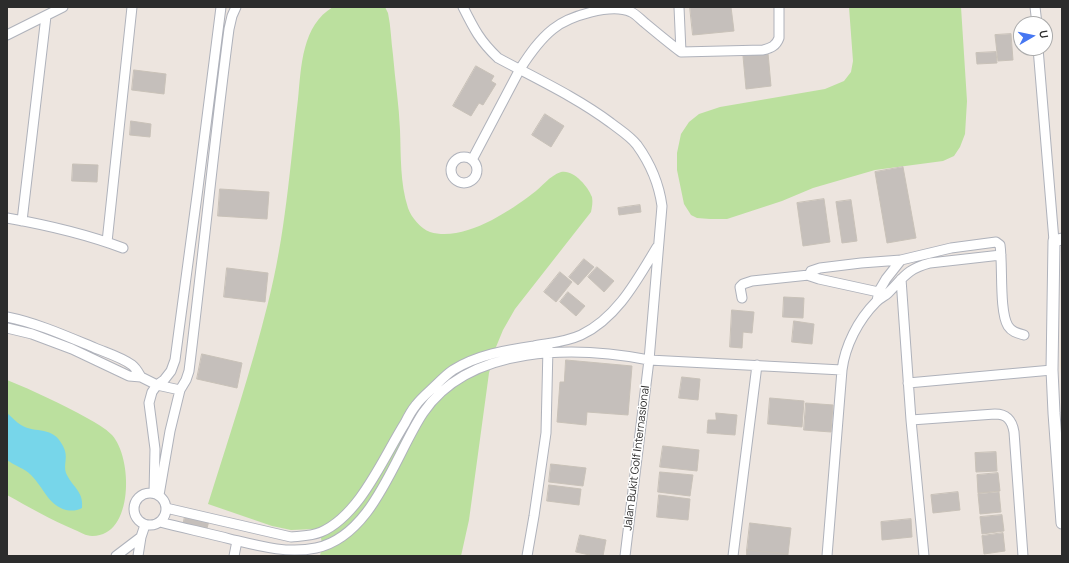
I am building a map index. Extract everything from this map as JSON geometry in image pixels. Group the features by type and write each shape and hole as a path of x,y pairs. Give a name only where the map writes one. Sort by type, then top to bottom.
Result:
{"street":[{"path":"7,35 64,7"},
{"path":"107,242 132,7"},
{"path":"156,494 143,495 135,502 134,513 136,518 145,525 155,525 160,522 166,513 165,503 156,494 155,449 149,403 152,392 171,371 175,360 221,7"},
{"path":"156,494 180,390 189,371 214,140 229,29 236,7"},
{"name":"Jalan Bukit Golf Internasional","path":"463,7 475,32 498,58 588,107 636,144 650,168 659,189 662,206 649,360 625,556"},
{"path":"679,7 680,52"},
{"path":"472,160 520,70 538,44 553,29 573,17 597,10 634,10 680,52 763,50 774,46 778,42 779,7"},
{"path":"22,221 46,16"},
{"path":"1039,56 1058,240 1052,370 1054,420 1062,523"},
{"path":"7,218 53,227 124,248"},
{"path":"742,298 740,287 746,282 809,274 813,270 820,268 901,260 951,248 996,242 1000,245 1003,306 1006,319 1011,330 1024,335"},
{"path":"160,522 274,549 299,551 318,548 336,540 353,528 380,494 423,413 446,387 477,368 548,348 581,335 615,310 638,279 659,244"},
{"path":"828,556 842,370 847,350 855,331 883,292 912,270 930,263 1001,255"},
{"path":"883,292 886,279 901,260"},
{"path":"809,274 810,276 818,279 883,292"},
{"path":"901,279 911,420 924,556"},
{"path":"7,317 22,320 113,355 133,366 138,371 140,377"},
{"path":"7,328 32,334 72,349 129,376 140,377 157,385 180,390"},
{"path":"527,556 546,433 548,348"},
{"path":"166,508 291,537 321,532 334,525 362,496 415,406 428,392 452,370 478,358 513,349 548,348 582,353 630,356 649,360 842,370"},
{"path":"733,556 757,365"},
{"path":"908,383 1052,370"},
{"path":"911,420 994,414 1002,414 1008,418 1014,432 1023,556"},
{"path":"138,556 141,537 145,525"},
{"path":"116,556 141,537"},
{"path":"234,556 237,540"}],"shaded area":[{"path":"1062,289 1062,387 1060,365"}],"green space":[{"path":"333,7 385,7 388,13 399,111 401,169 405,199 409,211 414,219 423,228 430,232 443,234 456,233 484,224 522,201 553,176 561,172 570,173 580,179 592,197 591,212 515,309 503,330 496,347 489,373 469,520 461,556 320,556 322,545 321,538 315,529 291,530 272,526 208,504 247,379 274,278 283,227 300,74 305,48 315,24"},
{"path":"849,7 961,7 967,101 965,134 960,147 954,156 943,161 875,170 813,188 782,201 727,219 697,218 691,215 684,204 677,170 677,153 681,134 689,122 699,114 720,107 825,89 844,81 851,72 853,61"},
{"path":"7,380 48,398 77,413 100,426 112,435 119,446 124,461 126,494 122,511 116,524 106,533 92,536 85,535 49,518 7,495"}],"water":[{"path":"7,413 27,428 49,432 59,439 66,454 66,473 81,497 82,508 72,511 60,508 50,500 31,475 7,460"}],"building":[{"path":"690,7 731,7 734,31 693,35"},
{"path":"1011,34 1013,60 998,61 995,35"},
{"path":"996,52 997,63 977,64 976,53"},
{"path":"768,53 771,86 746,89 743,56"},
{"path":"476,66 494,76 491,81 496,84 483,105 479,103 471,116 453,106"},
{"path":"134,70 166,74 164,94 132,90"},
{"path":"545,114 564,126 551,147 532,135"},
{"path":"131,121 151,124 150,137 130,135"},
{"path":"73,164 98,165 97,182 72,181"},
{"path":"903,167 916,238 887,243 875,172"},
{"path":"220,189 269,192 267,219 218,216"},
{"path":"824,199 830,242 803,246 797,203"},
{"path":"851,200 857,241 842,243 836,202"},
{"path":"640,205 641,212 619,215 618,208"},
{"path":"584,259 594,267 578,285 569,277"},
{"path":"597,267 614,281 604,292 588,277"},
{"path":"227,268 268,273 265,302 224,297"},
{"path":"560,272 572,282 556,302 544,292"},
{"path":"568,292 585,306 576,316 560,302"},
{"path":"784,297 804,298 803,318 783,317"},
{"path":"732,310 754,312 752,333 743,332 742,348 730,347"},
{"path":"794,321 814,324 812,344 792,342"},
{"path":"202,354 242,363 237,388 197,379"},
{"path":"566,360 632,366 628,415 587,412 586,425 557,422 560,382 564,382"},
{"path":"682,377 700,379 698,400 679,398"},
{"path":"770,398 804,401 802,427 768,424"},
{"path":"806,403 833,405 831,432 804,430"},
{"path":"716,413 737,415 735,435 707,433 708,420 716,420"},
{"path":"663,446 699,450 697,471 660,467"},
{"path":"996,452 997,471 976,472 975,453"},
{"path":"551,464 586,468 583,486 549,482"},
{"path":"660,472 693,475 690,496 658,492"},
{"path":"998,473 1000,491 978,493 977,475"},
{"path":"549,485 581,489 579,505 547,501"},
{"path":"958,492 960,510 933,513 931,495"},
{"path":"999,492 1001,512 980,514 978,494"},
{"path":"659,495 690,499 688,520 657,517"},
{"path":"1002,515 1004,531 982,534 980,517"},
{"path":"185,516 209,521 206,532 183,526"},
{"path":"911,519 912,537 882,540 881,522"},
{"path":"750,523 791,528 788,554 747,550"},
{"path":"1003,533 1005,551 984,554 982,536"},
{"path":"580,535 606,540 603,556 594,556 576,552"},
{"path":"747,550 788,554 788,556 747,556"}]}
